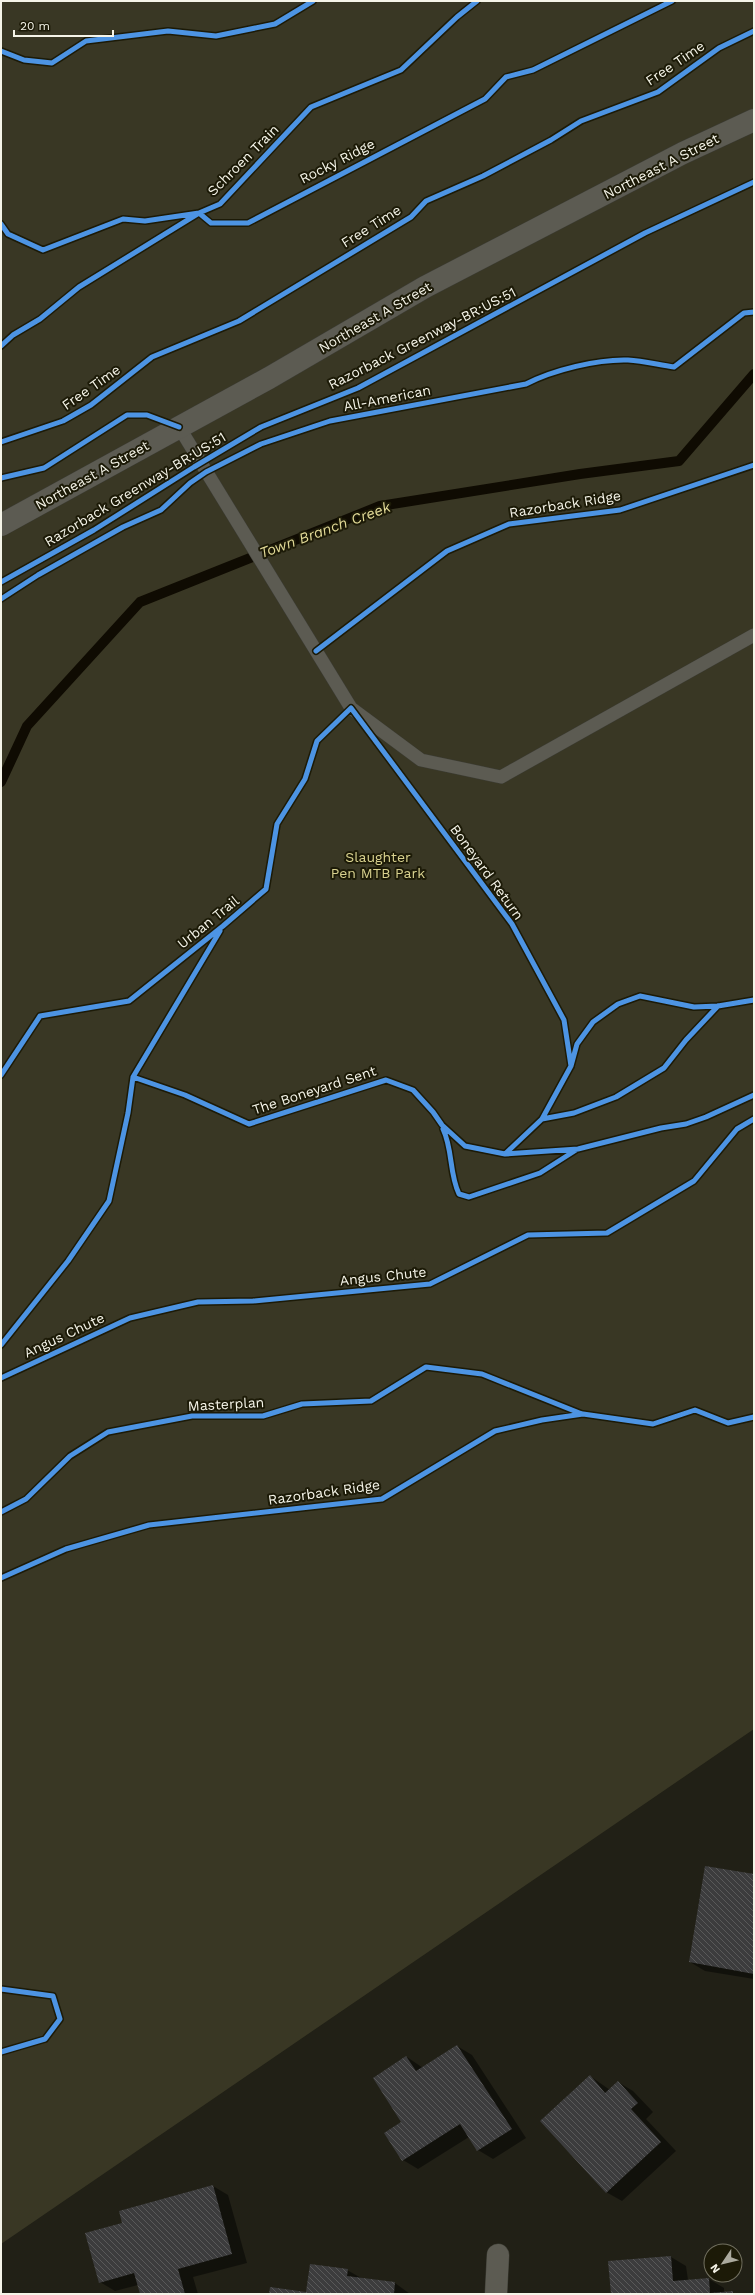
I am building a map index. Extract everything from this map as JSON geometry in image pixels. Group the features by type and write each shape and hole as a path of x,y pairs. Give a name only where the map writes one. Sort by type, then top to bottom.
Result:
{"street":[{"name":"Northeast A Street","path":"1,525 179,427 425,287 683,152 754,120"},
{"path":"496,2294 498,2255"}],"lane":[{"path":"179,427 351,708 421,760 501,777 754,635"}],"green space":[{"name":"Slaughter Pen MTB Park","path":"1,1 754,1 754,1729 1,2244"}],"building":[{"path":"705,1866 754,1874 754,1974 689,1962"},
{"path":"457,2045 512,2129 477,2151 460,2124 402,2161 384,2133 401,2122 373,2078 406,2056 416,2071"},
{"path":"590,2075 605,2093 618,2081 638,2103 631,2109 661,2142 606,2193 540,2121"},
{"path":"213,2185 232,2254 178,2269 185,2294 140,2294 134,2273 99,2283 85,2233 122,2223 119,2211"},
{"path":"671,2256 673,2281 703,2278 703,2283 709,2283 710,2293 733,2291 733,2294 611,2294 608,2261"},
{"path":"310,2264 348,2269 347,2276 395,2282 394,2294 269,2294 270,2287 306,2292"}],"waterway":[{"name":"Town Branch Creek","path":"1,782 27,726 140,602 380,506 580,474 679,461 754,374"}],"cycle path":[{"path":"1,51 24,60 52,63 86,41 168,31 216,36 275,24 313,1"},
{"name":"Schroen Train","path":"1,346 13,335 40,319 79,287 199,213 220,204 311,107 401,70 457,17 477,1"},
{"name":"Rocky Ridge","path":"1,224 8,234 43,250 123,219 145,221 199,213 211,223 248,223 485,99 506,77 533,70 672,1"},
{"name":"Free Time","path":"1,442 63,421 91,405 152,357 239,321 411,217 426,201 483,176 551,140 581,121 658,92 719,48 754,31"},
{"name":"Razorback Greenway-BR:US:51","path":"1,582 94,530 261,427 358,388 645,233 754,182"},
{"name":"All-American","path":"1,599 38,575 123,527 161,510 190,483 206,472 261,444 330,421 526,384 549,374 590,363 628,360 674,367 744,313 754,312"},
{"path":"1,478 44,468 127,415 147,415 179,427"},
{"name":"Razorback Ridge","path":"316,651 447,551 509,524 620,510 754,465"},
{"name":"Boneyard Return","path":"1,1075 40,1016 129,1001 223,926 266,889 277,824 305,779 317,741 351,708 512,924 564,1020 571,1066"},
{"name":"Urban Trail","path":"1,1345 68,1261 109,1201 128,1113 133,1077 220,931"},
{"name":"The Boneyard Sent","path":"133,1077 185,1095 249,1124 386,1080 413,1090 433,1112 442,1125 465,1146 505,1154 542,1119 571,1066 577,1044 593,1022 618,1004 640,996 694,1007 718,1006 754,1000"},
{"path":"542,1119 574,1113 616,1097 664,1068 686,1040 718,1006"},
{"path":"505,1154 578,1149 661,1128 686,1124 706,1117 754,1095"},
{"name":"Angus Chute","path":"1,1378 130,1318 198,1302 253,1301 430,1284 528,1235 607,1233 694,1181 737,1129 754,1119"},
{"path":"443,1129 459,1194 469,1197 540,1173 576,1150"},
{"name":"Masterplan","path":"1,1512 26,1499 70,1456 108,1432 192,1416 263,1416 302,1404 371,1401 426,1367 482,1374 582,1414"},
{"name":"Razorback Ridge","path":"1,1578 66,1549 149,1525 382,1499 495,1431 542,1420 583,1414 653,1424 695,1410 728,1423 754,1417"},
{"path":"1,1989 53,1996 60,2019 45,2039 1,2052"}]}
